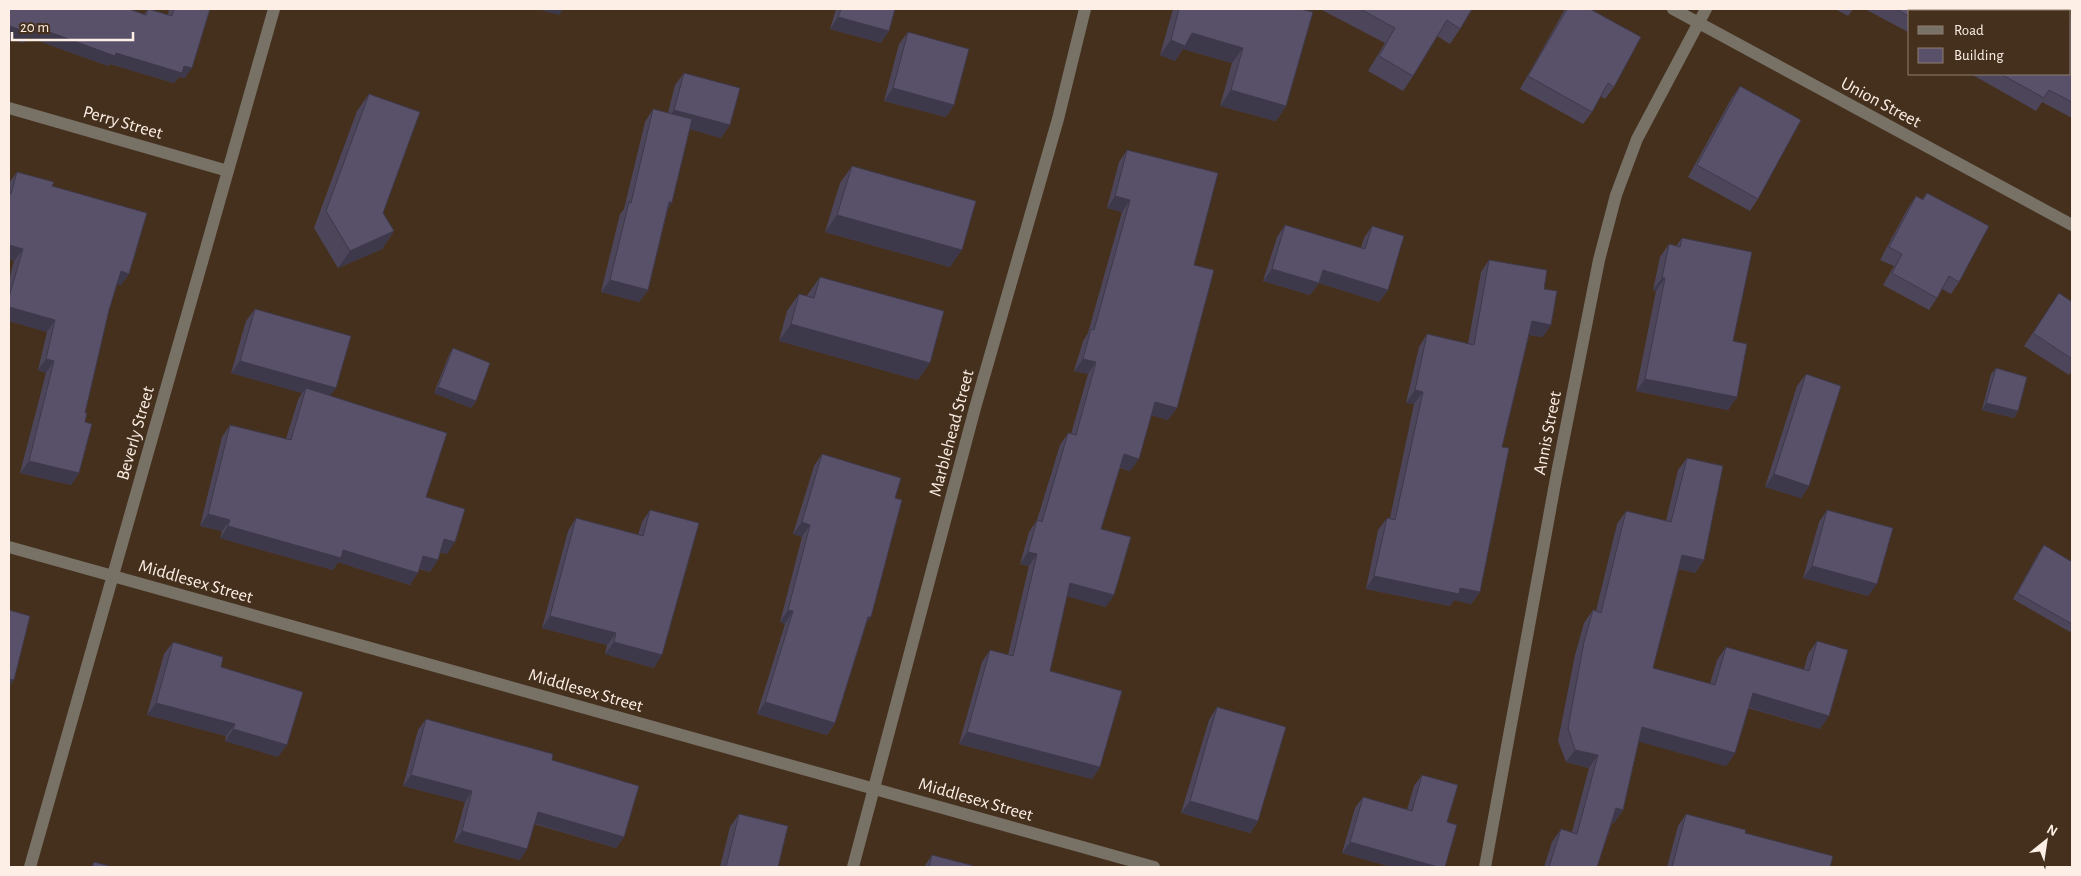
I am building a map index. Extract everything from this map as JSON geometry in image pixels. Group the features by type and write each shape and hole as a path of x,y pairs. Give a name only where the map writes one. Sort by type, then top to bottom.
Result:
{"street":[{"name":"Beverly Street","path":"30,867 274,9"},
{"name":"Marblehead Street","path":"853,867 975,408 1058,119 1085,9"},
{"name":"Union Street","path":"1673,9 2072,225"},
{"name":"Annis Street","path":"1485,867 1554,487 1599,260 1616,195 1637,139 1706,9"},
{"name":"Perry Street","path":"9,108 228,171"},
{"name":"Middlesex Street","path":"9,547 1154,867"}],"building":[{"path":"9,9 129,9 146,15 148,9 172,16 174,9 210,9 192,68 184,66 182,73 116,53 115,56 33,26 31,33 9,26"},
{"path":"841,9 895,9 889,31 838,17"},
{"path":"1179,9 1300,9 1313,12 1286,106 1231,90 1243,48 1192,33 1185,46 1171,40"},
{"path":"1360,9 1472,9 1460,29 1447,20 1413,76 1379,56 1395,28"},
{"path":"1567,9 1590,9 1641,37 1614,87 1608,83 1592,112 1528,76"},
{"path":"1896,9 2057,10 1908,10 1908,16"},
{"path":"2071,18 2072,102 2049,90 2044,98 2003,75 2071,75"},
{"path":"908,32 969,49 954,105 893,88"},
{"path":"684,73 740,88 730,125 674,110"},
{"path":"1740,86 1801,120 1758,199 1697,165"},
{"path":"369,94 420,112 383,213 394,231 350,251 326,211"},
{"path":"653,109 692,119 672,202 669,202 648,290 610,280 629,202 631,203"},
{"path":"1127,150 1218,173 1194,265 1214,270 1177,408 1155,402 1139,459 1124,454 1101,529 1131,537 1114,595 1070,583 1050,671 1122,691 1100,767 967,732 990,650 1013,656 1037,554 1028,552 1037,520 1042,522 1068,433 1076,435 1096,362 1083,359 1091,329 1094,330 1130,200 1115,196"},
{"path":"852,166 976,201 962,250 837,215"},
{"path":"17,172 54,182 52,186 147,213 129,274 121,271 109,310 85,413 87,413 85,422 92,424 79,473 29,461 54,361 46,359 55,320 9,307 9,297 23,249 9,245 9,193 11,194"},
{"path":"1927,193 1989,226 1959,282 1949,276 1937,298 1892,273 1902,254 1889,247 1916,196 1923,200"},
{"path":"1285,225 1365,249 1372,226 1404,236 1388,290 1323,270 1319,283 1272,269"},
{"path":"1682,238 1752,252 1733,341 1747,344 1737,397 1645,379 1665,278 1662,278 1669,244 1680,247"},
{"path":"1489,260 1547,270 1544,289 1557,291 1551,325 1532,321 1502,447 1509,448 1480,592 1460,588 1459,594 1374,576 1387,518 1395,520 1423,392 1415,390 1427,334 1474,345"},
{"path":"820,277 944,311 930,363 791,324 799,294 814,298"},
{"path":"2059,293 2072,302 2072,359 2033,333"},
{"path":"255,309 351,336 336,388 240,361"},
{"path":"453,348 490,363 476,401 438,387"},
{"path":"1996,368 2027,377 2018,411 1986,403"},
{"path":"1806,374 1841,386 1809,486 1774,474"},
{"path":"306,388 447,433 426,497 465,509 455,542 444,539 438,560 423,556 418,573 343,550 341,558 228,526 230,520 208,514 230,425 291,440"},
{"path":"822,454 901,478 895,498 902,500 871,617 868,617 835,723 765,702 793,611 788,610 810,525 802,522"},
{"path":"1687,458 1723,466 1704,560 1682,555 1653,668 1715,685 1726,647 1809,671 1817,641 1848,650 1829,716 1753,693 1735,753 1642,727 1623,810 1616,808 1597,867 1549,867 1561,829 1577,834 1598,755 1575,750 1568,728 1584,642 1593,610 1601,613 1626,511 1671,522"},
{"path":"650,510 699,523 662,655 614,642 616,633 550,616 576,518 643,536"},
{"path":"1827,510 1893,528 1877,584 1812,566"},
{"path":"2044,545 2072,562 2072,624 2017,593"},
{"path":"9,610 30,616 14,680 9,679"},
{"path":"173,642 223,657 221,667 303,692 287,745 233,729 235,724 156,703"},
{"path":"1217,707 1286,727 1258,821 1190,801"},
{"path":"426,719 553,754 552,760 639,786 624,837 538,812 527,849 462,831 472,791 411,775"},
{"path":"1422,775 1458,785 1447,822 1457,825 1445,867 1438,867 1350,842 1363,797 1412,811"},
{"path":"739,814 788,826 778,867 726,867"},
{"path":"1686,814 1746,830 1745,833 1833,856 1830,867 1672,867"},
{"path":"932,855 978,867 929,867"},
{"path":"94,862 113,867 92,867"}]}
